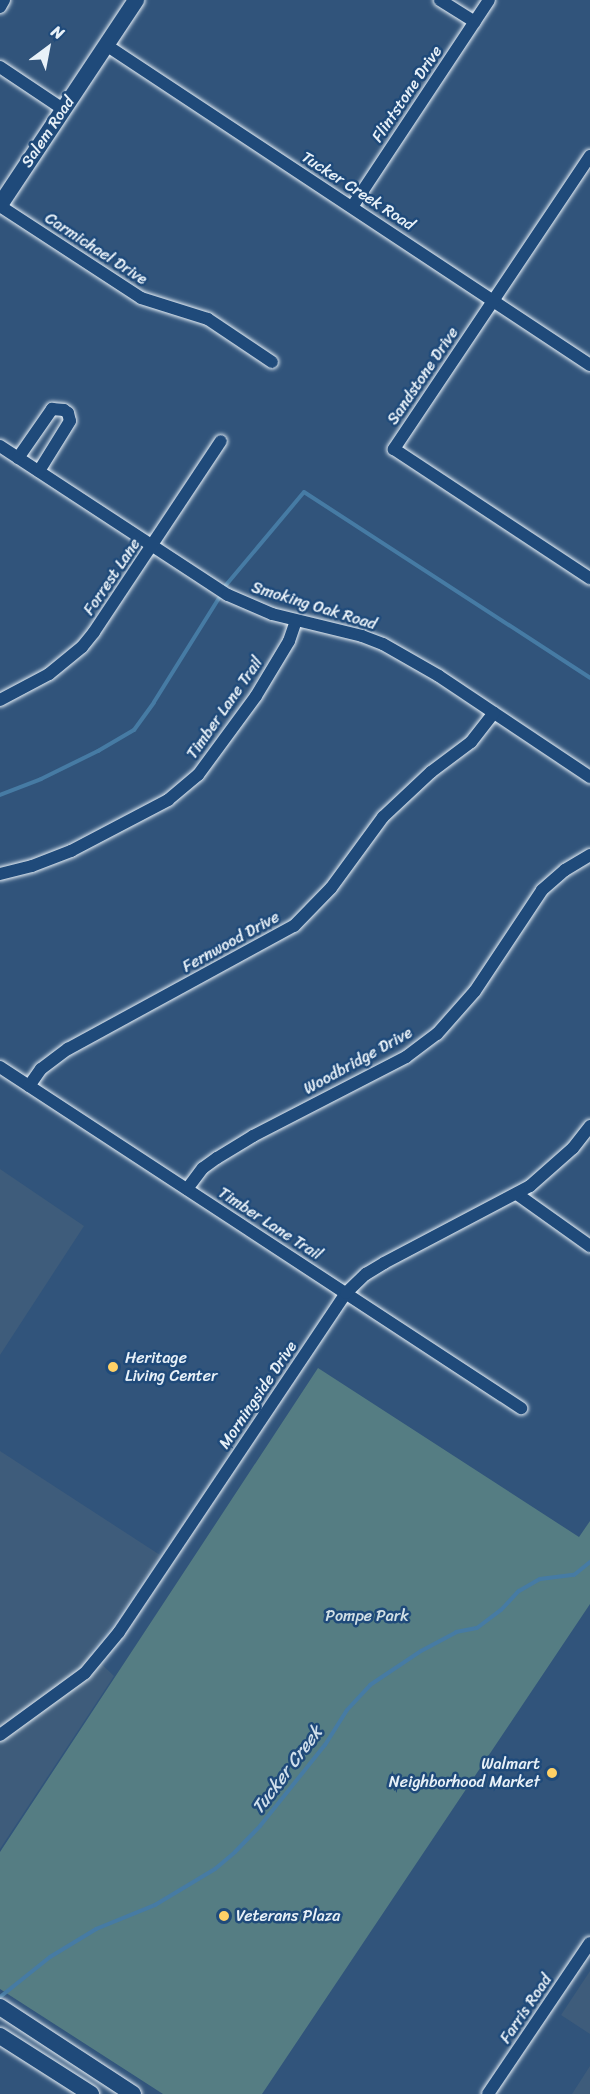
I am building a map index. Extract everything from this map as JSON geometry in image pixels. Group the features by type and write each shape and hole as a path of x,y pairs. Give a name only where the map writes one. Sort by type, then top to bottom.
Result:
{"main road":[{"name":"Salem Road","path":"0,205 136,0"},
{"path":"0,2007 134,2094"},
{"path":"0,2036 91,2094"}],"street":[{"path":"0,7 4,0"},
{"path":"440,0 475,22"},
{"name":"Flintstone Drive","path":"352,207 489,0"},
{"name":"Tucker Creek Road","path":"106,45 590,365"},
{"path":"0,67 63,109"},
{"name":"Sandstone Drive","path":"590,156 394,448 590,578"},
{"name":"Carmichael Drive","path":"0,205 141,298 208,319 272,362"},
{"path":"18,458 52,409 64,410 70,421 39,471"},
{"name":"Forrest Lane","path":"1,699 33,684 82,647 105,618 221,441"},
{"name":"Smoking Oak Road","path":"0,446 235,598 296,621 362,636 383,644 418,663 590,777"},
{"name":"Timber Lane Trail","path":"0,874 32,866 71,851 159,805 198,775 255,696 289,641 296,621"},
{"name":"Fernwood Drive","path":"29,1086 41,1069 68,1049 294,926 331,888 384,817 431,772 471,742 494,713"},
{"name":"Woodbridge Drive","path":"187,1189 203,1168 217,1158 253,1136 391,1065 437,1034 474,991 542,890 565,870 590,855"},
{"name":"Timber Lane Trail","path":"0,1067 521,1408"},
{"name":"Morningside Drive","path":"0,1735 85,1672 119,1632 346,1293 366,1274 384,1263 517,1194 561,1160 590,1126"},
{"path":"517,1194 590,1246"},
{"name":"Farris Road","path":"488,2094 590,1943"}],"shaded area":[{"path":"0,1169 84,1226 0,1355"},
{"path":"0,1451 160,1555 116,1620 90,1653 114,1676 0,1849"},
{"path":"590,1971 590,2034 561,2015"},
{"path":"590,2066 590,2094 572,2094"}],"green space":[{"name":"Pompe Park","path":"318,1368 579,1537 590,1521 590,1604 262,2094 163,2094 0,1989 0,1852"}],"waterway":[{"path":"226,585 304,492 590,678"},
{"path":"0,795 41,779 134,730 219,598"},
{"name":"Tucker Creek","path":"0,1997 50,1957 96,1929 155,1905 215,1869 260,1826 325,1745 347,1710 370,1685 421,1651 456,1632 477,1628 501,1610 519,1591 540,1579 574,1575 590,1562"}],"place":[{"name":"Heritage Living Center","path":"113,1367"},
{"name":"Walmart Neighborhood Market","path":"552,1773"},
{"name":"Veterans Plaza","path":"224,1916"}]}
